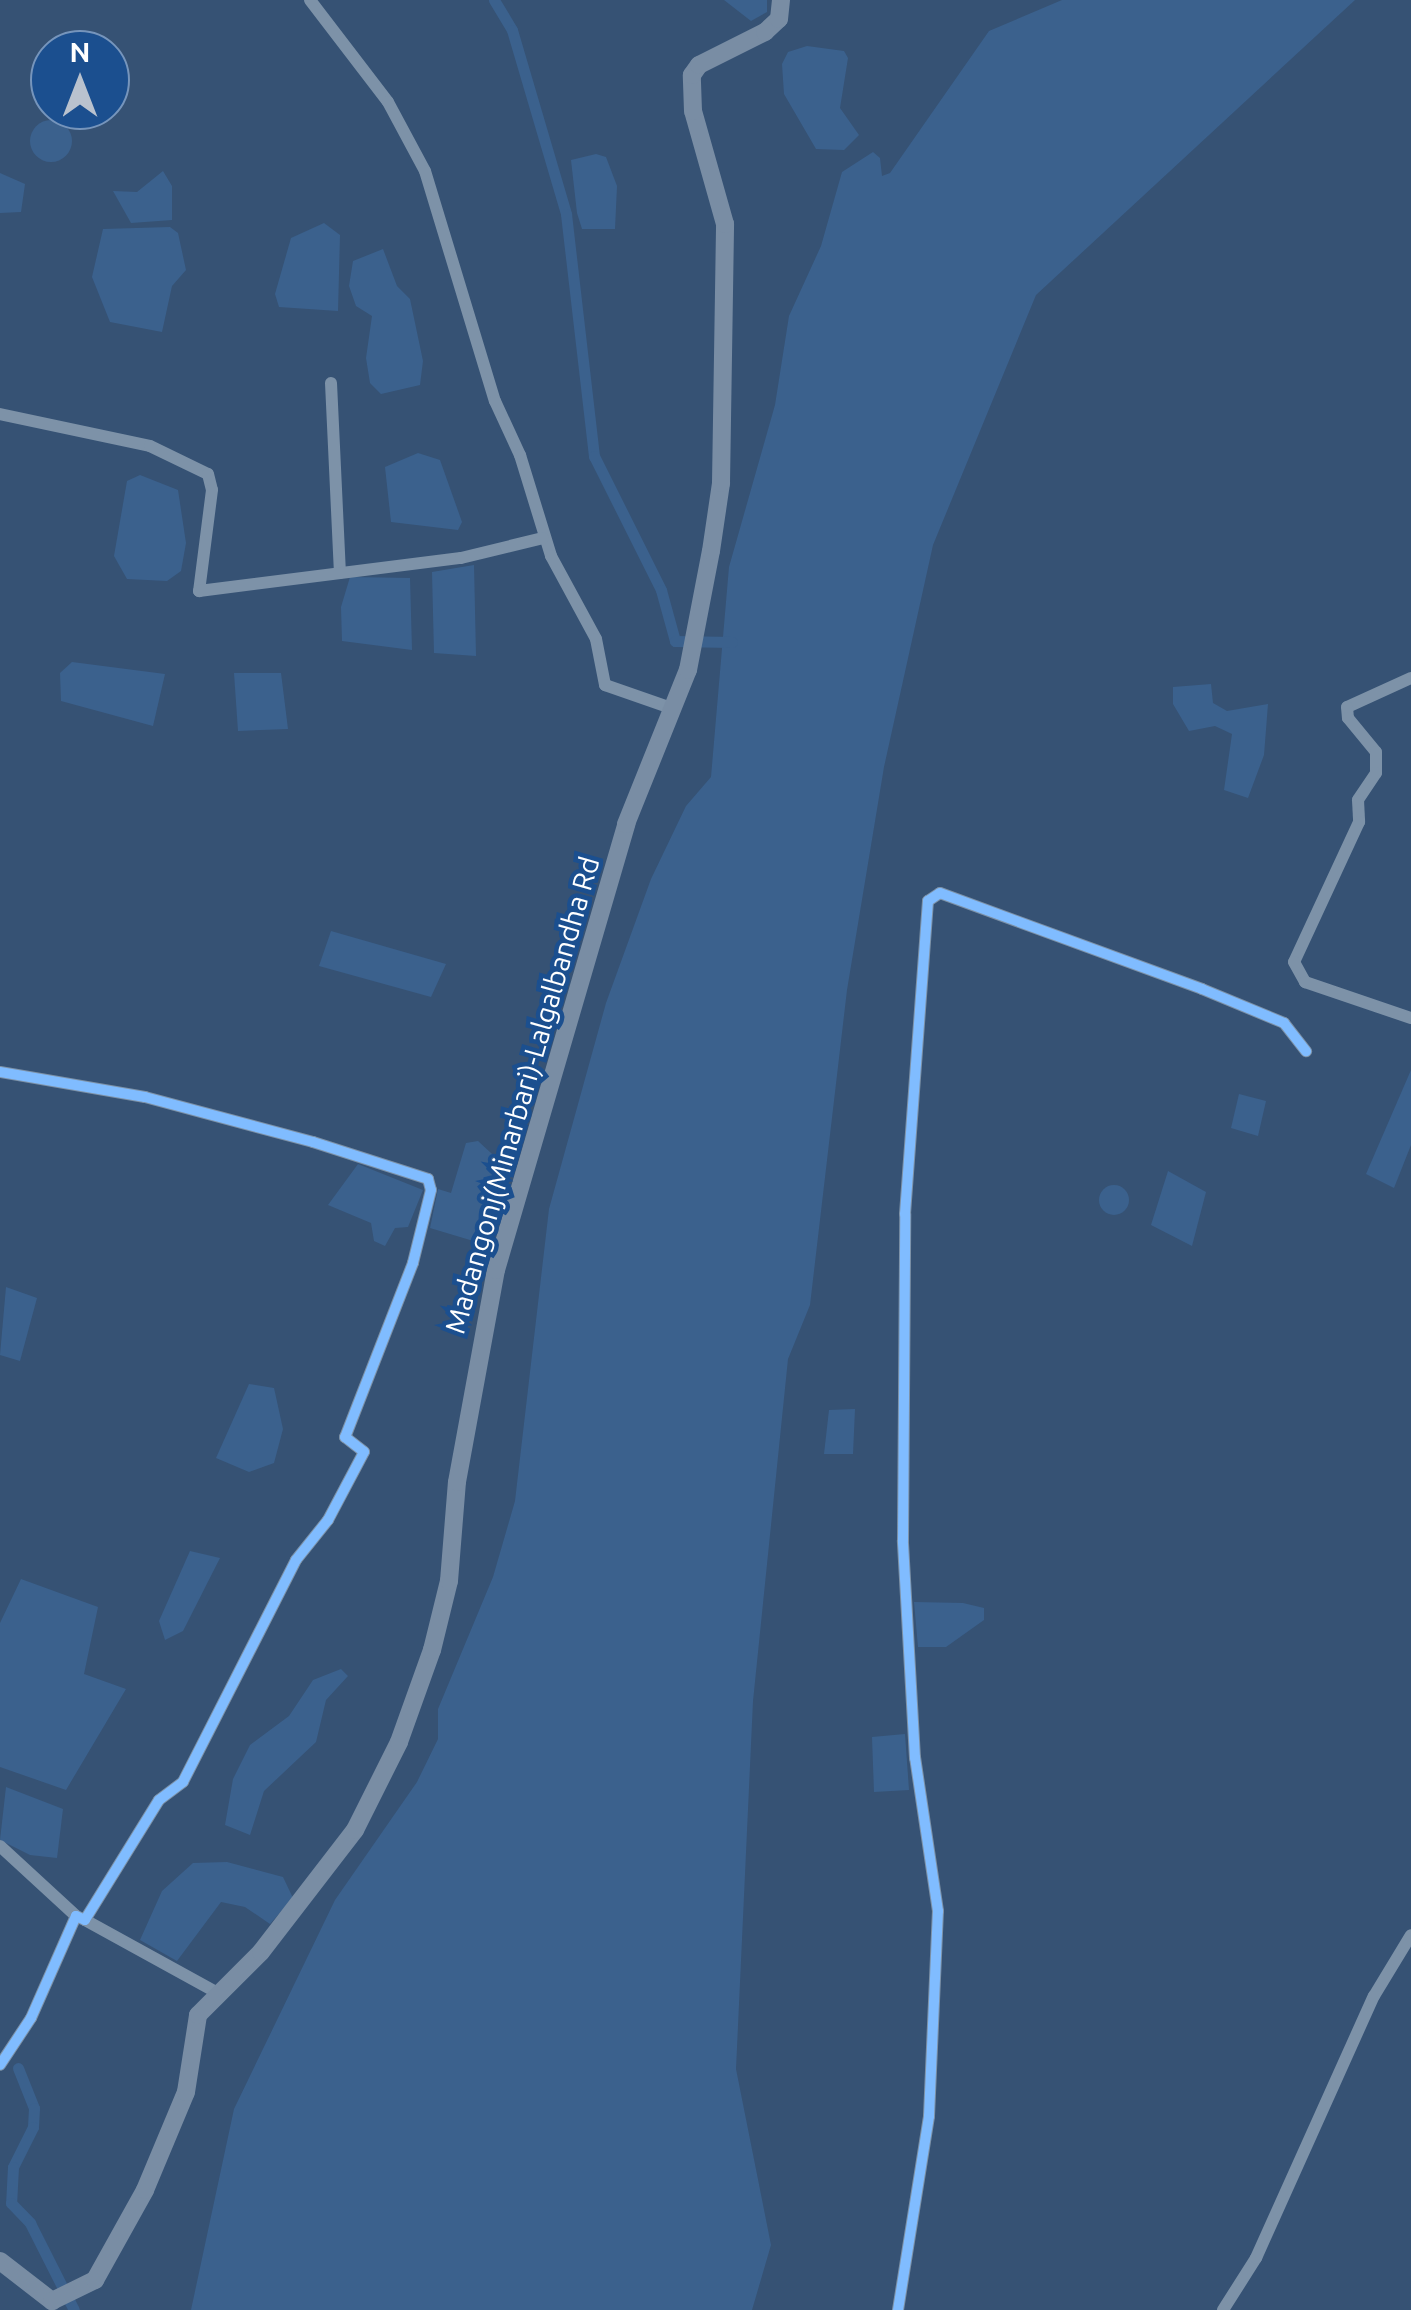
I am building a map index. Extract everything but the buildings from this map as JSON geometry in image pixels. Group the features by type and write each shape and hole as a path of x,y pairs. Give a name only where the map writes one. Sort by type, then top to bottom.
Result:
{"main road":[{"name":"Madangonj(Minarbari)-Lalgalbandha Rd","path":"0,2261 57,2303 95,2280 144,2190 186,2092 198,2014 261,1952 355,1830 406,1724 450,1580 456,1482 496,1270 626,824 674,709 698,624 722,483 720,285 726,224 693,111 692,75 698,65 765,32 779,19 781,0"}],"street":[{"path":"310,0 388,102 425,172 543,538 596,640 605,684 674,709"},
{"path":"331,383 340,574"},
{"path":"0,414 150,446 208,474 212,490 199,590 461,558 543,538"},
{"path":"1411,678 1346,707 1376,752 1376,772 1358,800 1360,822 1294,962 1305,982 1411,1018"},
{"path":"898,2310 929,2116 938,1910 915,1758 903,1540 905,1214 928,902 940,894 1202,990 1284,1023 1306,1051"},
{"path":"0,1072 144,1097 313,1142 428,1179 431,1190 413,1263 344,1437 364,1452 328,1520 296,1560 182,1782 159,1800 81,1918 31,2018 0,2065"},
{"path":"0,1846 81,1918 218,1993"},
{"path":"1223,2310 1256,2258 1374,1996 1411,1936"}],"water":[{"path":"724,0 767,0 767,12 751,21"},
{"path":"1062,0 1355,0 1036,295 933,545 884,767 847,990 810,1305 788,1359 753,1701 736,2069 771,2245 752,2310 191,2310 234,2109 335,1900 417,1782 438,1739 438,1709 493,1577 515,1501 549,1209 606,1003 651,879 686,806 711,777 729,567 775,405 789,316 821,246 842,172 873,152 880,158 882,176 890,173 989,31"},
{"path":"807,46 844,51 848,58 840,108 859,135 844,150 816,149 784,94 782,64 788,52"},
{"path":"33,130 71,133 71,149 59,161 43,161 31,149"},
{"path":"596,154 606,157 617,186 615,229 582,229 577,213 571,160"},
{"path":"163,171 172,186 172,220 131,223 113,191 137,192"},
{"path":"0,173 25,184 21,212 0,213"},
{"path":"324,223 340,235 338,311 279,307 275,294 291,238"},
{"path":"170,227 178,233 186,270 172,286 162,332 110,322 92,277 103,229"},
{"path":"383,249 397,286 410,299 423,361 420,385 381,394 370,383 366,358 372,316 356,306 349,286 353,261"},
{"path":"418,453 440,460 462,522 458,530 391,522 385,467"},
{"path":"140,475 178,490 186,543 181,571 167,581 127,579 114,556 127,481"},
{"path":"474,565 476,656 434,653 432,572"},
{"path":"350,577 410,578 412,650 342,641 341,607"},
{"path":"72,662 165,674 153,726 61,701 60,673"},
{"path":"234,673 281,673 288,729 238,731"},
{"path":"1211,684 1213,703 1227,711 1268,704 1264,755 1248,798 1224,790 1232,734 1215,726 1189,731 1173,704 1173,687"},
{"path":"331,931 446,964 431,997 319,966"},
{"path":"1411,1070 1411,1145 1394,1188 1366,1174"},
{"path":"1239,1094 1266,1101 1258,1136 1231,1128"},
{"path":"478,1141 504,1165 502,1191 480,1243 430,1228 438,1189 451,1193 466,1143"},
{"path":"358,1164 423,1190 408,1227 395,1228 385,1246 374,1241 371,1223 328,1205"},
{"path":"1168,1171 1206,1192 1192,1246 1151,1225"},
{"path":"1114,1185 1125,1189 1129,1200 1125,1211 1114,1215 1103,1211 1099,1200 1103,1189"},
{"path":"6,1287 37,1298 20,1361 0,1355"},
{"path":"249,1384 274,1388 283,1429 274,1463 249,1472 216,1458"},
{"path":"855,1409 853,1454 824,1454 829,1410"},
{"path":"190,1551 220,1558 183,1631 165,1640 159,1621"},
{"path":"21,1579 98,1607 84,1674 126,1689 66,1790 0,1767 0,1623"},
{"path":"914,1602 963,1603 984,1608 984,1620 946,1647 918,1647"},
{"path":"341,1669 348,1676 326,1700 316,1742 264,1791 250,1835 225,1825 233,1779 250,1745 289,1716 313,1680"},
{"path":"905,1734 909,1790 874,1792 872,1737"},
{"path":"6,1787 63,1809 57,1858 30,1855 0,1840"},
{"path":"227,1862 283,1877 293,1898 270,1924 245,1907 221,1902 177,1961 140,1940 162,1891 193,1863"}],"waterway":[{"path":"494,0 512,30 566,214 594,456 661,590 675,641 732,642"},
{"path":"18,2068 34,2108 33,2127 13,2167 11,2203 30,2223 74,2310"}],"cycle path":[{"path":"898,2310 929,2116 938,1911 915,1758 903,1540 905,1214 928,901 940,893 1202,989 1284,1023 1306,1051"},
{"path":"0,1072 145,1097 313,1142 428,1179 431,1190 413,1263 345,1437 364,1452 328,1520 296,1560 183,1782 159,1800 85,1920 76,1916 31,2018 0,2065"}]}
